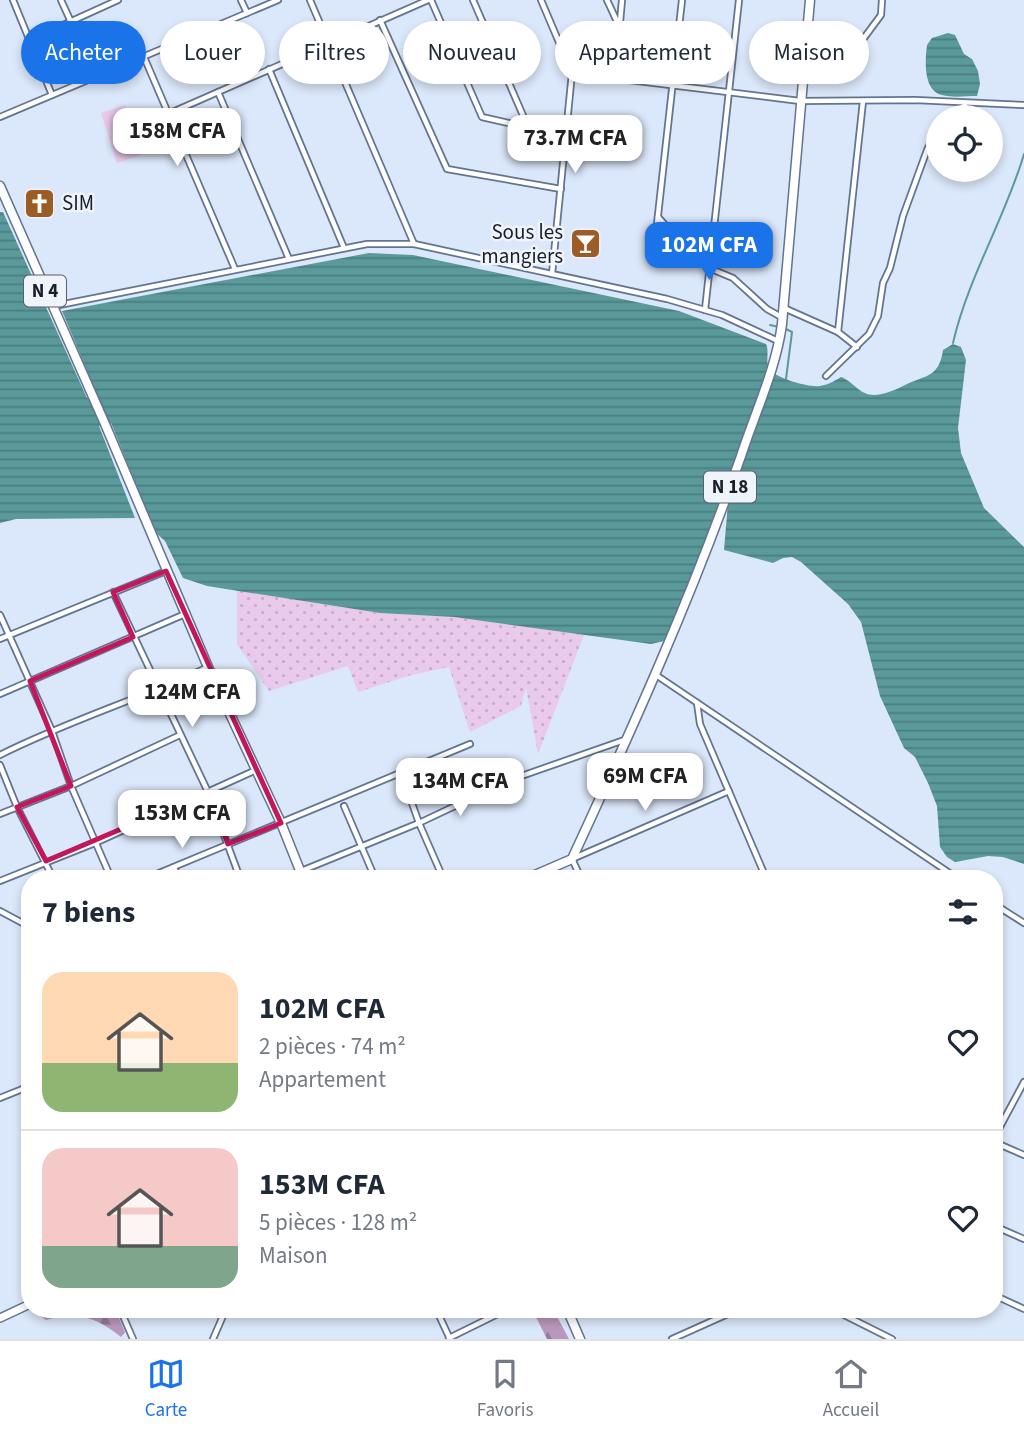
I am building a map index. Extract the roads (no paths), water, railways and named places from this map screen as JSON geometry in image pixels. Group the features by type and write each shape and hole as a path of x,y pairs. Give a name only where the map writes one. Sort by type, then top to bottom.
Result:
{"main road":[{"name":"N 18","path":"808,21 810,0"},
{"name":"N 18","path":"572,859 655,675 730,488 779,341 802,84"},
{"name":"N 4","path":"0,186 208,667 300,870"},
{"path":"547,870 572,859"},
{"path":"0,1318 21,1308"},
{"path":"571,1318 580,1339"}],"street":[{"path":"13,0 22,21"},
{"path":"61,0 71,21"},
{"path":"73,21 118,0"},
{"path":"241,0 247,13"},
{"path":"146,56 278,0"},
{"path":"310,0 319,21"},
{"path":"561,189 447,169 380,20 429,0 482,117 566,136"},
{"path":"473,0 528,128"},
{"path":"541,0 555,33"},
{"path":"607,0 616,21"},
{"path":"621,21 622,0"},
{"path":"656,233 681,0"},
{"path":"705,310 739,0"},
{"path":"869,31 881,15 882,0"},
{"path":"146,62 235,269"},
{"path":"168,114 279,65"},
{"path":"269,69 344,248"},
{"path":"48,84 52,95"},
{"path":"0,117 79,84"},
{"path":"346,84 414,244"},
{"path":"552,274 571,84"},
{"path":"664,84 800,101 915,100 1024,105"},
{"path":"218,92 289,259"},
{"path":"838,332 863,101"},
{"path":"826,376 869,334 878,316 883,283 926,153"},
{"path":"657,216 689,252 709,268 733,278 782,325"},
{"path":"51,306 367,244 414,244 667,299 722,315 779,341"},
{"path":"783,307 838,332 857,347"},
{"path":"0,639 166,570"},
{"path":"113,592 208,792 237,870"},
{"path":"0,694 185,614"},
{"path":"0,615 52,732 71,786 108,870"},
{"path":"0,755 208,667"},
{"path":"655,675 945,870"},
{"path":"698,702 699,724 763,870"},
{"path":"0,814 71,786 180,735"},
{"path":"313,870 510,780 628,738"},
{"path":"167,870 470,744"},
{"path":"0,765 17,807 50,870"},
{"path":"25,870 96,843 256,770"},
{"path":"401,772 440,870"},
{"path":"577,870 572,859 729,791"},
{"path":"344,806 372,870"},
{"path":"0,881 21,872"},
{"path":"1003,910 1024,923"},
{"path":"0,911 21,922"},
{"path":"1003,1123 1024,1082"},
{"path":"0,1098 21,1089"},
{"path":"1003,1144 1024,1155"},
{"path":"1003,1230 1024,1239"},
{"path":"1003,1299 1024,1309"},
{"path":"124,1318 133,1339"},
{"path":"213,1339 222,1318"},
{"path":"440,1318 450,1338 490,1318"},
{"path":"672,1339 719,1318"},
{"path":"850,1318 891,1339"}],"waterway":[{"path":"953,343 977,271 1007,202 1024,154"},
{"path":"770,325 779,327"},
{"path":"784,328 792,332 786,379"}],"place":[{"name":"SIM","path":"39,203"},
{"name":"Sous les mangiers","path":"586,244"}]}
